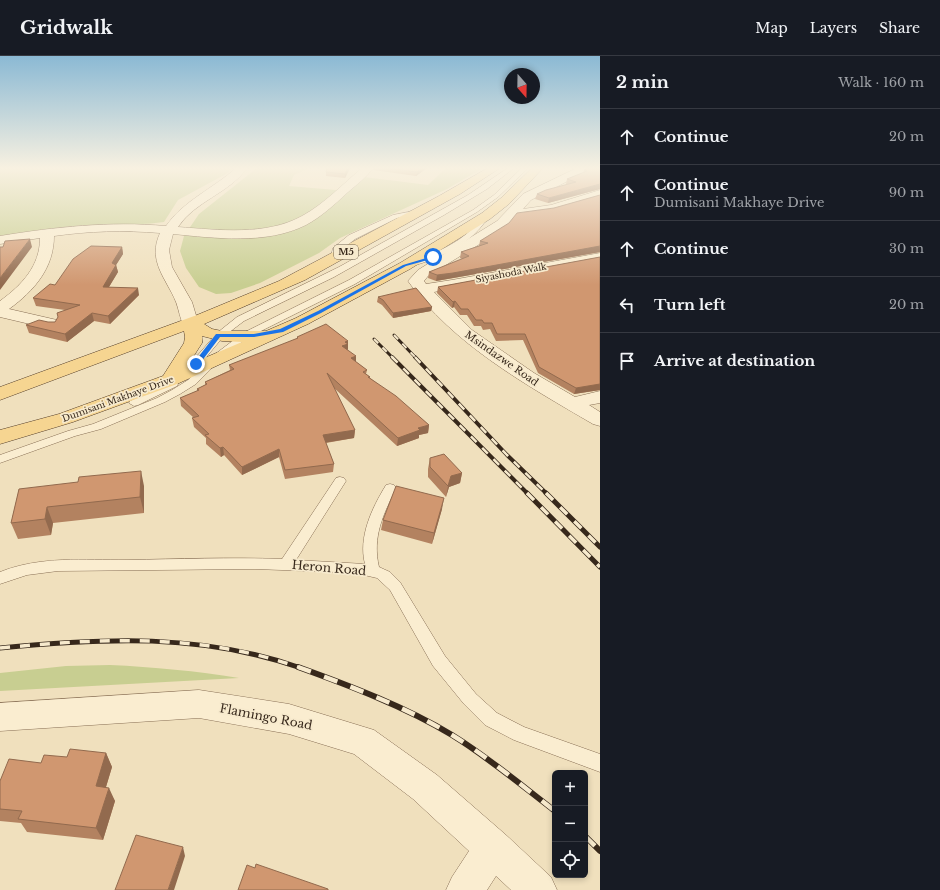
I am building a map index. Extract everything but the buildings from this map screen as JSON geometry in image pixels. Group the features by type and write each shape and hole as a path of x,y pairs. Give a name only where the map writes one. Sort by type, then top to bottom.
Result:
{"main road":[{"name":"M5","path":"0,394 268,292 334,260 428,207"},
{"name":"Dumisani Makhaye Drive","path":"0,437 66,418 178,377 281,331 320,312 405,266 486,216 498,207"},
{"path":"190,322 204,331 218,335 244,336 281,331"},
{"path":"178,377 193,343 194,337 190,322"}],"street":[{"path":"190,322 182,297 164,266 162,252 163,241 168,229 192,207"},
{"path":"0,240 47,233 108,227 240,233 269,231 290,226 302,221 321,207"},
{"path":"419,285 423,273 502,224 519,207"},
{"path":"512,214 556,207"},
{"path":"0,308 30,283 41,268 46,257 48,245 47,233"},
{"name":"Siyashoda Walk","path":"419,285 452,285 600,256"},
{"name":"Msindazwe Road","path":"419,285 466,334 527,377 600,420"},
{"path":"0,312 51,324"},
{"path":"572,404 600,397"},
{"name":"Flamingo Road","path":"0,717 199,704 289,719 363,741 425,787 538,890"},
{"path":"465,890 493,848"}],"lane":[{"path":"72,433 90,421 167,388 178,377 196,364 218,335 240,320 322,280 452,207"},
{"path":"0,459 72,433 97,427 161,400 186,386 211,362 244,336 352,282 481,207"},
{"path":"286,564 340,481"},
{"path":"373,571 369,553 371,537 376,516 390,488"},
{"name":"Heron Road","path":"0,578 17,571 44,567 190,563 286,564 373,571 388,578 395,586 439,661 470,699 491,718 520,734 600,763"}],"green space":[{"path":"0,207 174,207 164,222 144,224 85,225 0,236"},
{"path":"208,207 408,207 340,238 319,253 260,283 231,293 216,294 199,287 186,268 180,251 184,236 199,214"},
{"path":"110,665 207,673 239,678 0,691 0,673 66,666"}],"railway":[{"path":"394,335 416,358"},
{"path":"374,339 392,357"},
{"path":"392,357 528,494"},
{"path":"415,357 507,455 547,494"},
{"path":"527,493 600,567"},
{"path":"547,494 600,547"},
{"path":"0,648 77,642 152,641 226,649 264,657 300,668"},
{"path":"300,668 376,697 416,715 452,735 478,752 552,809"},
{"path":"588,839 600,851"}],"route":[{"path":"196,364 218,335 241,336 281,331 362,290 405,266 433,257"}]}
